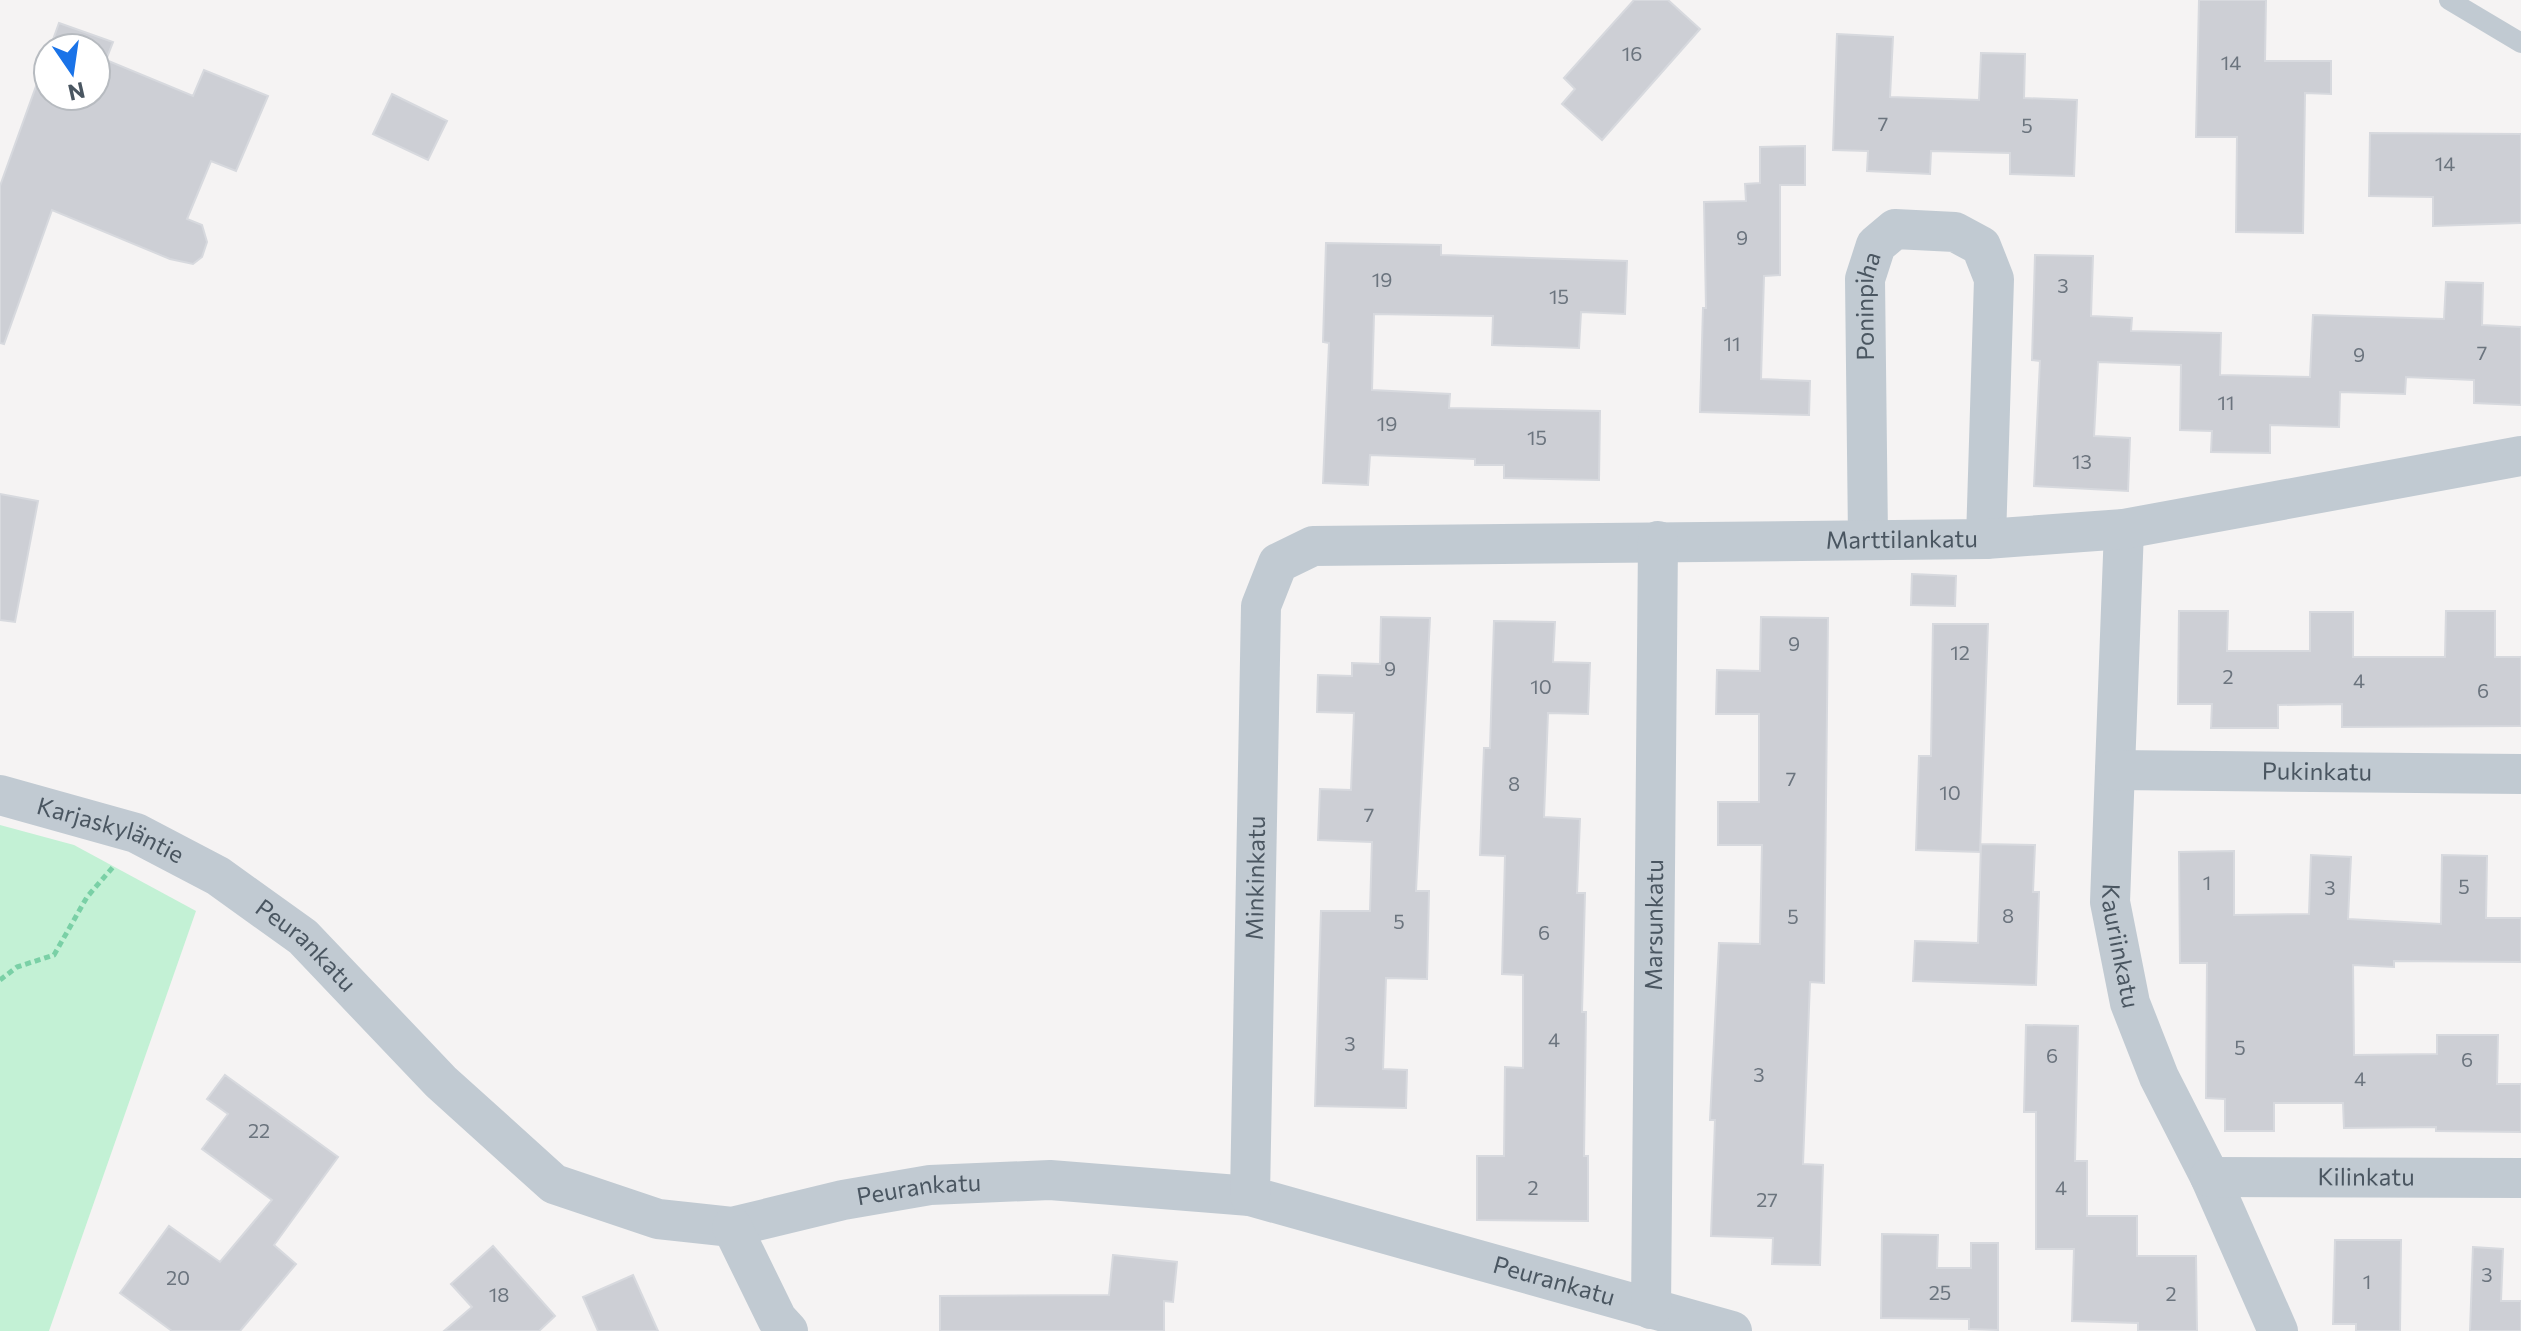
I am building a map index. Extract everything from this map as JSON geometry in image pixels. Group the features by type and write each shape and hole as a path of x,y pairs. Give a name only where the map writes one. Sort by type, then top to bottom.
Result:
{"street":[{"name":"Poninpiha","path":"1868,538 1865,279 1876,245 1895,229 1955,232 1981,246 1994,279 1986,539"},
{"name":"Marttilankatu","path":"1278,563 1313,546 1986,539 2124,529 2521,456"},
{"name":"Kauriinkatu","path":"2124,529 2110,902 2126,989 2159,1077 2210,1177 2278,1331"},
{"name":"Marsunkatu","path":"1651,1309 1658,541"},
{"name":"Minkinkatu","path":"1250,1196 1261,606 1278,563"},
{"name":"Pukinkatu","path":"2115,770 2521,774"},
{"name":"Karjaskyläntie","path":"0,795 136,833 218,876"},
{"name":"Peurankatu","path":"218,876 303,937 441,1082 554,1184 658,1219 732,1227 843,1200 930,1185 1050,1180 1250,1196 1732,1331"},
{"name":"Kilinkatu","path":"2210,1177 2521,1178"},
{"path":"732,1227 777,1319 788,1331"}],"lane":[{"path":"2449,0 2521,43"}],"path":[{"path":"0,980 17,967 54,955 87,897 108,876 136,833"}],"green space":[{"path":"0,825 74,845 196,911 49,1331 0,1331"}],"building":[{"path":"1634,0 1668,0 1700,29 1602,140 1562,104 1575,89 1564,78"},
{"path":"2199,0 2266,0 2265,61 2331,61 2331,94 2305,93 2303,233 2236,232 2237,137 2196,137"},
{"path":"59,23 85,32 56,32"},
{"path":"1837,34 1893,37 1890,97 1979,100 1981,53 2025,54 2024,98 2077,100 2074,176 2010,174 2010,153 1931,151 1930,174 1867,171 1868,151 1833,150"},
{"path":"112,62 193,96 204,70 268,96 236,171 211,161 187,219 202,225 207,242 202,257 193,264 170,259 52,210 4,344 0,343 0,186 32,97 32,112 112,112"},
{"path":"392,94 447,121 428,160 373,134"},
{"path":"2370,133 2521,134 2521,223 2433,226 2433,197 2369,196"},
{"path":"1805,146 1805,185 1780,185 1780,275 1764,276 1761,379 1810,381 1809,415 1700,412 1703,308 1706,308 1704,202 1746,201 1745,184 1760,183 1760,147"},
{"path":"1326,243 1441,245 1441,255 1627,261 1625,314 1581,312 1579,348 1492,345 1493,316 1374,314 1372,390 1450,394 1449,408 1600,411 1599,480 1504,478 1504,465 1475,465 1475,459 1370,455 1368,485 1323,483 1329,343 1323,342"},
{"path":"2035,255 2093,256 2091,316 2132,318 2131,331 2221,333 2220,375 2310,377 2313,315 2444,319 2446,282 2483,283 2482,325 2521,327 2521,405 2474,403 2474,380 2406,377 2405,394 2340,392 2339,427 2270,425 2270,453 2211,452 2212,431 2180,430 2181,365 2098,362 2094,436 2130,438 2128,491 2034,486 2040,361 2032,360"},
{"path":"0,494 38,501 15,622 0,620"},
{"path":"1912,574 1956,576 1955,606 1911,605"},
{"path":"2179,611 2228,611 2227,651 2310,651 2310,612 2353,612 2353,657 2445,657 2446,611 2495,611 2495,657 2521,657 2521,726 2342,727 2342,704 2278,705 2278,728 2211,728 2212,704 2178,704"},
{"path":"1381,617 1430,618 1416,891 1429,891 1427,979 1386,978 1383,1069 1407,1070 1406,1108 1315,1106 1321,911 1370,911 1372,842 1318,840 1320,789 1351,790 1354,713 1317,712 1318,675 1352,676 1352,663 1380,664"},
{"path":"1761,617 1828,618 1824,983 1810,982 1803,1164 1823,1165 1820,1265 1772,1264 1773,1238 1711,1236 1715,1120 1710,1120 1719,943 1760,944 1762,845 1718,845 1718,802 1759,802 1759,714 1716,714 1717,670 1760,671"},
{"path":"1494,621 1555,622 1553,662 1590,663 1588,714 1548,713 1544,817 1580,819 1577,893 1585,893 1582,1012 1586,1012 1584,1156 1588,1156 1588,1221 1477,1220 1477,1156 1504,1156 1505,1067 1523,1068 1523,975 1502,974 1505,856 1480,855 1484,748 1490,748"},
{"path":"1933,624 1988,624 1980,852 1916,850 1919,756 1931,756"},
{"path":"1981,844 2035,845 2033,892 2039,892 2036,985 1913,981 1915,941 1978,943"},
{"path":"2234,851 2234,915 2309,914 2311,855 2351,857 2348,919 2441,924 2442,855 2487,856 2486,918 2521,918 2521,962 2394,961 2394,967 2353,965 2354,1055 2437,1054 2437,1035 2498,1035 2497,1084 2521,1084 2521,1132 2436,1131 2436,1127 2344,1128 2343,1103 2274,1103 2274,1131 2225,1131 2225,1099 2206,1098 2207,963 2180,963 2179,852"},
{"path":"2026,1025 2078,1026 2075,1161 2087,1161 2087,1216 2137,1216 2137,1256 2196,1256 2197,1331 2138,1331 2138,1323 2072,1321 2074,1249 2036,1249 2036,1112 2024,1112"},
{"path":"225,1075 338,1157 274,1245 296,1264 240,1331 172,1331 120,1293 169,1226 220,1262 272,1200 202,1149 228,1114 207,1099"},
{"path":"1882,1234 1938,1235 1937,1268 1971,1268 1971,1243 1998,1243 1998,1330 1969,1329 1969,1319 1881,1318"},
{"path":"2335,1240 2401,1240 2400,1331 2356,1331 2356,1324 2333,1324"},
{"path":"493,1246 555,1316 539,1331 444,1331 472,1307 451,1284"},
{"path":"2473,1247 2503,1249 2501,1301 2521,1301 2521,1331 2470,1331"},
{"path":"1113,1255 1177,1262 1173,1302 1164,1301 1164,1331 940,1331 940,1296 1109,1295"},
{"path":"633,1275 658,1331 598,1331 583,1297"}]}
